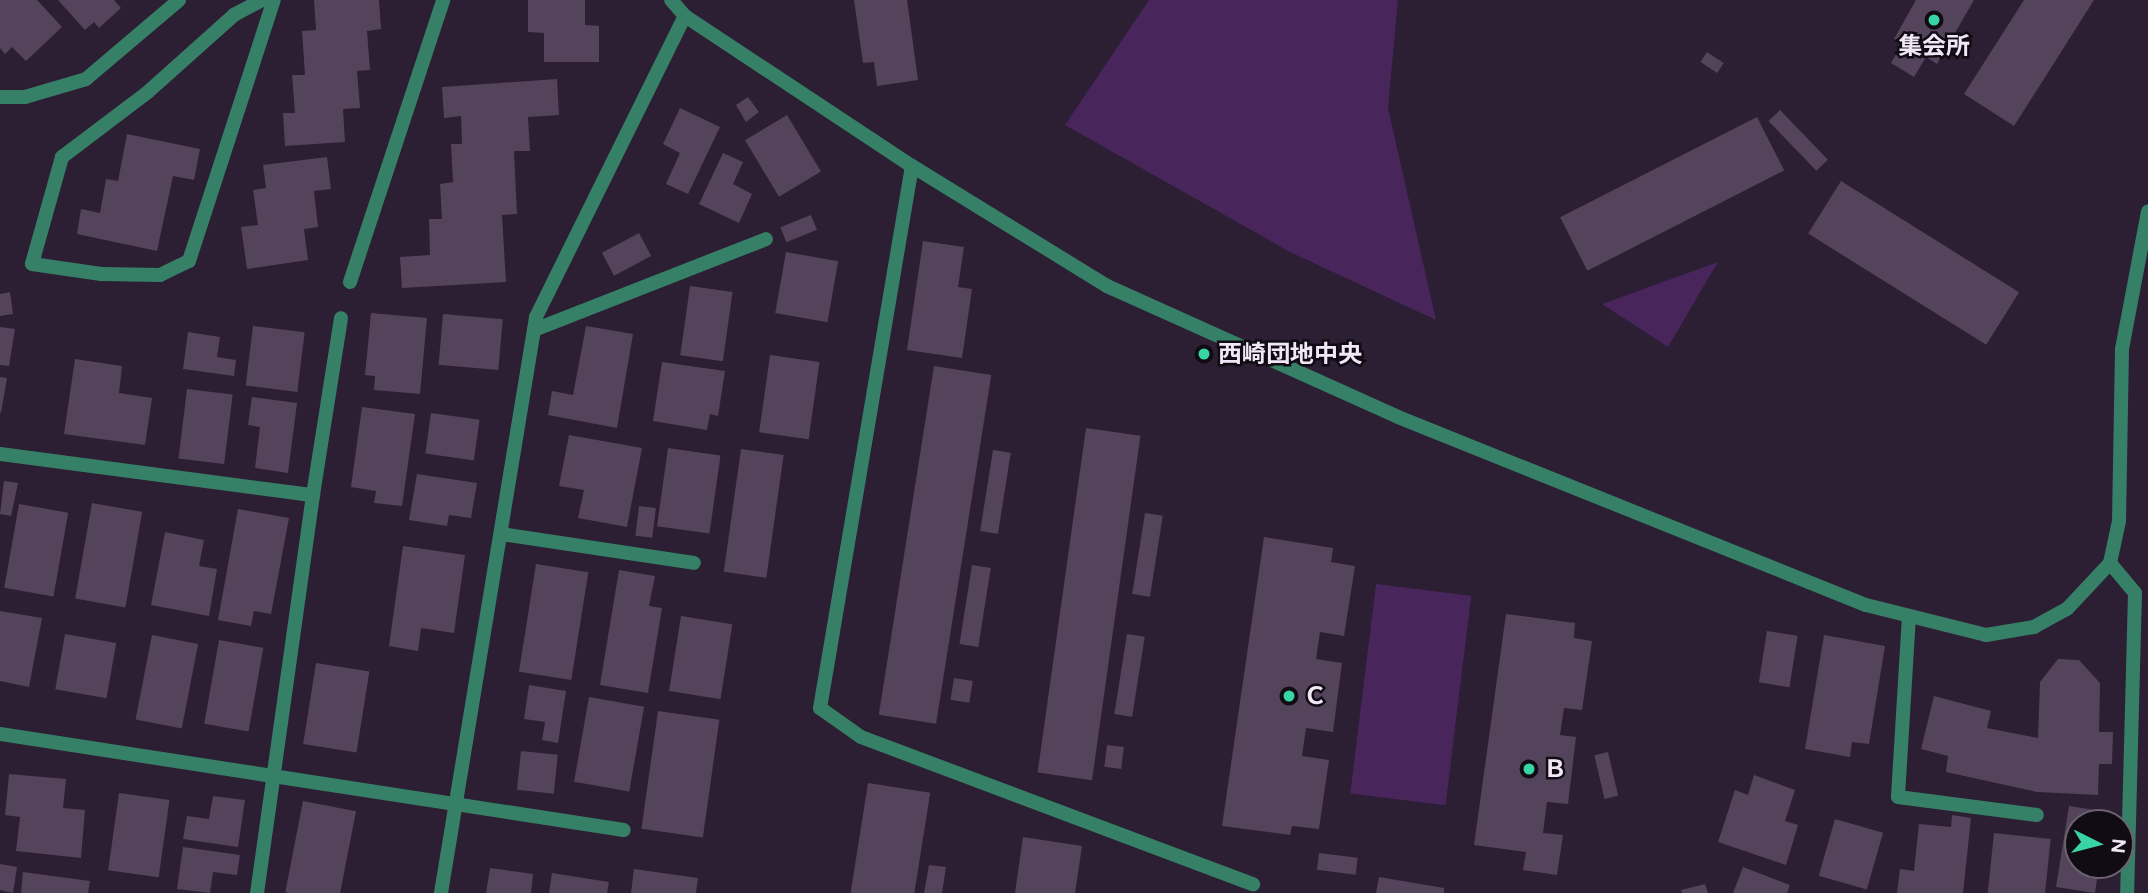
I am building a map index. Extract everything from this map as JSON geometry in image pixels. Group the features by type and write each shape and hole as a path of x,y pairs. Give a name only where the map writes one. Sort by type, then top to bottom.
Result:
{"street":[{"path":"0,97 25,97 86,79 179,0"},
{"path":"262,0 234,15 148,92 62,157 32,264 101,274 160,275 189,261 274,0"},
{"path":"350,282 443,0"},
{"path":"671,0 685,16 912,166 1107,286 1398,416 1866,605 1986,635 2034,628 2067,609 2110,563 2119,521 2122,349 2148,211"},
{"path":"441,893 534,330 571,244 685,16"},
{"path":"912,166 820,708 861,737 1252,884"},
{"path":"534,330 766,239"},
{"path":"257,893 313,495 341,318"},
{"path":"0,454 313,495"},
{"path":"501,534 694,563"},
{"path":"2110,563 2135,593 2127,893"},
{"path":"1909,616 1898,797 2036,815"},
{"path":"0,734 624,830"}],"shaded area":[{"path":"1149,0 1398,0 1388,108 1436,320 1290,252 1065,125"},
{"path":"1718,262 1668,347 1602,304"},
{"path":"1376,584 1471,596 1446,805 1350,793"}],"building":[{"path":"0,0 37,0 62,27 26,61 12,47 5,54 0,48"},
{"path":"58,0 114,0 121,8 99,28 94,22 85,30"},
{"path":"314,0 379,0 381,29 367,31 370,70 357,71 360,108 343,109 345,142 285,146 283,113 295,113 292,75 305,75 302,31 316,30"},
{"path":"528,0 585,0 585,25 599,26 599,62 544,62 544,33 528,32"},
{"path":"854,0 907,0 918,80 877,86 874,62 863,63"},
{"name":"集会所","path":"1916,0 1974,0 1937,64 1926,57 1914,77 1891,63 1902,44 1894,39"},
{"path":"2024,0 2094,0 2014,126 1964,94"},
{"path":"1707,52 1724,63 1717,73 1700,62"},
{"path":"557,79 559,115 528,117 530,151 514,151 517,214 502,215 506,282 402,288 400,257 430,255 429,219 442,219 440,184 453,182 451,144 462,144 461,116 444,118 442,87"},
{"path":"748,97 759,112 746,122 736,105"},
{"path":"680,108 720,127 688,194 666,184 680,153 663,144"},
{"path":"1780,110 1828,160 1816,171 1768,121"},
{"path":"787,115 821,172 779,197 745,140"},
{"path":"1757,117 1784,170 1587,271 1560,217"},
{"path":"127,134 200,149 194,180 173,176 157,251 77,234 81,209 100,213 106,179 118,181"},
{"path":"723,153 743,162 733,184 752,194 739,223 699,204"},
{"path":"327,157 331,189 314,191 318,227 304,229 308,260 247,269 241,227 258,225 253,190 266,188 263,165"},
{"path":"1841,181 2019,292 1986,345 1808,234"},
{"path":"811,215 817,230 786,242 780,227"},
{"path":"639,233 651,256 614,276 602,253"},
{"path":"923,241 964,247 958,287 972,289 962,358 907,350"},
{"path":"786,252 838,261 827,322 775,313"},
{"path":"690,286 733,292 723,361 680,355"},
{"path":"10,292 13,314 0,316 0,294"},
{"path":"371,313 427,318 420,394 374,390 375,376 365,375"},
{"path":"443,314 503,319 498,370 439,365"},
{"path":"253,326 305,332 297,392 246,386"},
{"path":"586,326 633,334 617,428 548,415 552,391 573,395"},
{"path":"0,327 15,329 9,366 0,365"},
{"path":"188,332 220,337 217,357 236,360 234,376 183,369"},
{"path":"770,355 820,362 809,439 759,432"},
{"path":"75,359 122,366 119,393 152,398 145,445 64,434"},
{"path":"662,362 725,371 718,416 710,414 707,430 653,421"},
{"path":"934,366 991,375 936,724 879,715"},
{"path":"0,377 7,378 1,413 0,412"},
{"path":"187,389 233,395 224,464 178,458"},
{"path":"252,397 297,403 288,473 255,468 260,427 248,425"},
{"path":"362,407 415,414 402,506 374,503 376,491 351,487"},
{"path":"431,413 480,420 474,460 425,454"},
{"path":"1086,428 1140,436 1092,780 1038,773"},
{"path":"569,435 642,448 627,527 578,518 584,490 559,486"},
{"path":"668,448 720,455 709,534 657,526"},
{"path":"741,449 784,455 766,578 724,572"},
{"path":"993,450 1011,453 998,534 980,531"},
{"path":"417,474 477,483 471,518 449,515 447,526 409,520"},
{"path":"4,481 18,483 11,516 0,514"},
{"path":"92,503 142,512 125,607 75,599"},
{"path":"19,504 68,513 53,596 4,588"},
{"path":"639,506 656,508 652,538 635,536"},
{"path":"238,509 289,518 271,614 254,611 251,626 218,620"},
{"path":"1145,513 1163,516 1150,597 1132,594"},
{"path":"165,532 204,540 199,566 217,569 209,616 151,605"},
{"name":"Ｃ","path":"1264,537 1333,548 1331,562 1355,566 1344,636 1320,632 1316,659 1342,663 1333,732 1306,728 1302,756 1329,760 1319,829 1292,826 1290,835 1222,826"},
{"path":"403,546 465,555 454,633 421,628 418,651 389,646"},
{"path":"536,564 588,572 571,680 519,672"},
{"path":"972,565 991,568 978,647 959,644"},
{"path":"619,570 655,576 649,606 662,608 648,693 600,685"},
{"path":"0,611 42,618 29,687 0,681"},
{"name":"Ｂ","path":"1506,614 1575,623 1574,638 1592,641 1582,710 1564,708 1560,735 1576,737 1568,804 1547,802 1543,833 1563,835 1557,875 1523,870 1526,852 1474,845"},
{"path":"681,616 732,624 720,699 669,691"},
{"path":"1767,631 1798,636 1789,687 1759,682"},
{"path":"65,634 116,643 106,698 55,689"},
{"path":"1127,634 1145,637 1132,717 1114,714"},
{"path":"152,635 198,644 182,728 136,719"},
{"path":"1824,635 1885,646 1869,744 1852,742 1850,757 1805,749"},
{"path":"219,640 263,648 249,732 204,724"},
{"path":"2058,659 2079,660 2100,683 2099,732 2113,732 2112,764 2099,764 2098,795 2037,792 1946,772 1948,756 1921,749 1934,696 1991,711 1987,728 2038,738 2040,682"},
{"path":"316,663 369,671 357,752 303,744"},
{"path":"954,678 973,681 969,703 951,700"},
{"path":"529,685 566,691 558,743 542,740 545,722 524,719"},
{"path":"589,697 644,707 629,791 574,782"},
{"path":"658,711 719,720 703,837 641,829"},
{"path":"1107,745 1124,747 1121,769 1104,767"},
{"path":"521,751 558,755 554,794 517,790"},
{"path":"1608,752 1618,796 1604,799 1594,755"},
{"path":"9,774 66,779 63,808 85,810 81,858 16,851 20,817 5,815"},
{"path":"1754,775 1795,790 1785,821 1798,825 1786,865 1718,842 1735,790 1748,795"},
{"path":"868,783 930,793 914,893 851,893"},
{"path":"119,793 170,800 159,877 108,870"},
{"path":"213,796 245,800 238,847 183,839 187,816 209,819"},
{"path":"303,801 356,811 340,893 285,892"},
{"path":"1952,815 1971,818 1963,893 1897,893 1900,869 1914,871 1919,824 1951,827"},
{"path":"1835,819 1883,833 1867,889 1819,876"},
{"path":"1994,833 2051,839 2045,893 1988,893"},
{"path":"1023,837 1082,846 1075,893 1015,893"},
{"path":"2064,837 2064,879 2097,879 2095,893 2056,887"},
{"path":"183,847 240,855 237,875 213,872 210,893 177,889"},
{"path":"1319,853 1358,858 1356,875 1317,870"},
{"path":"0,864 17,867 13,893 0,890"},
{"path":"929,865 946,867 942,893 924,893"},
{"path":"1743,867 1790,885 1787,893 1733,893"},
{"path":"490,868 533,874 531,893 486,893"},
{"path":"634,869 698,878 696,893 631,893"},
{"path":"23,872 90,881 88,893 21,893"},
{"path":"552,873 609,882 607,893 549,893"},
{"path":"1379,877 1444,888 1444,893 1376,893"},
{"path":"1705,884 1708,893 1682,893 1681,890"}],"place":[{"name":"集会所","path":"1934,20"},
{"name":"西崎団地中央","path":"1204,354"},
{"name":"Ｃ","path":"1289,696"},
{"name":"Ｂ","path":"1529,769"}]}
